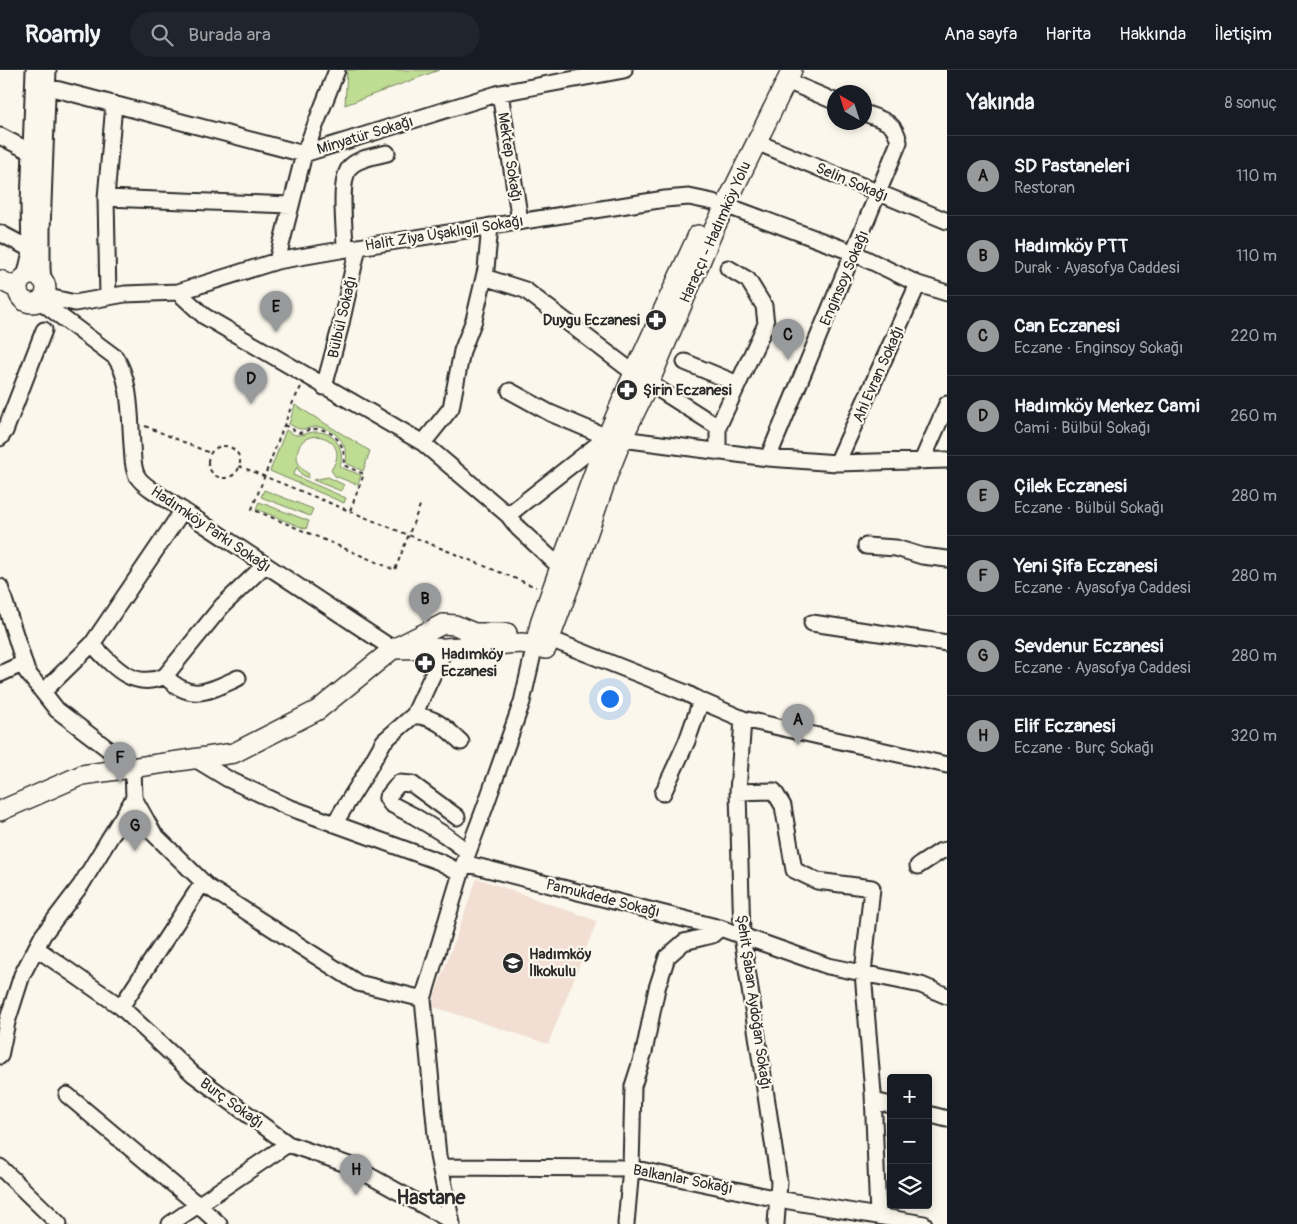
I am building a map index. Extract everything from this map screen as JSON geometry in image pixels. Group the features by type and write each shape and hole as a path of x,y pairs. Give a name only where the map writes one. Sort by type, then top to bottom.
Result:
{"main road":[{"name":"Haraççı - Hadımköy Yolu","path":"542,642 608,474 615,438 641,378 714,229 719,204 756,142 784,72"},
{"path":"719,204 784,72"},
{"path":"0,280 34,289"},
{"path":"542,642 561,568 615,438"},
{"path":"0,811 82,775 234,753 318,710 393,649 442,624 455,625 474,632 527,633 542,642"},
{"path":"393,649 542,642"}],"street":[{"path":"34,70 29,203 30,256 34,289"},
{"path":"34,289 42,268 48,70"},
{"path":"277,261 304,154 337,70"},
{"name":"Minyatür Sokağı","path":"48,87 304,154 500,92 624,70"},
{"path":"784,72 827,97"},
{"name":"Mektep Sokağı","path":"500,92 520,221"},
{"path":"108,297 106,198 114,104"},
{"name":"Enginsoy Sokağı","path":"768,458 899,142 898,134 893,125 872,116"},
{"path":"0,136 32,152"},
{"name":"Selin Sokağı","path":"756,142 947,221"},
{"name":"Bülbül Sokağı","path":"324,387 340,328 352,248 343,183 351,166 363,159 387,152"},
{"name":"Halit Ziya Uşaklıgil Sokağı","path":"34,289 75,303 125,294 178,292 277,261 520,221 689,197 719,204 854,253 918,284 947,294"},
{"path":"106,198 291,204"},
{"path":"422,443 450,408 462,351 474,320 484,277 490,226"},
{"path":"0,233 30,249"},
{"path":"718,452 718,427 766,324 764,306 748,280 728,268"},
{"path":"484,277 526,290 641,378 718,427"},
{"name":"Ahi Evran Sokağı","path":"838,464 918,284"},
{"name":"Hadımköy Parkı Sokağı","path":"34,289 115,357 120,364 124,372 134,467 137,475 146,486 393,649"},
{"path":"178,292 204,316 422,443 508,515 518,528 561,568"},
{"path":"0,438 44,330"},
{"path":"685,362 738,384"},
{"path":"510,391 550,413 615,438 768,458 838,464 947,460"},
{"path":"922,461 947,404"},
{"path":"508,515 615,438"},
{"path":"43,692 92,644 183,510"},
{"path":"866,546 896,548 922,556 947,559"},
{"path":"92,644 113,667 137,681 154,681 165,676 222,606 266,565"},
{"path":"0,587 27,672 57,710 133,768 134,798 154,834 208,887 358,983 424,999"},
{"path":"812,623 947,643"},
{"path":"451,1223 440,1167 430,1078 424,999 464,862 542,642 686,693 743,719 947,765"},
{"path":"334,824 364,778 384,741 414,715 445,648"},
{"path":"0,674 24,663"},
{"path":"165,676 175,686 190,693 209,691 238,678"},
{"path":"663,793 687,741 701,701"},
{"path":"414,715 427,717 442,724 461,742"},
{"name":"Şehit Şaban Aydoğan Sokağı","path":"743,719 738,792 742,936 779,1182 776,1224"},
{"path":"195,759 228,779 288,807 440,862 464,862"},
{"path":"458,817 412,784 399,783 387,798 391,804 437,830 464,862"},
{"path":"738,792 774,791 783,806 794,870 818,881 872,888 863,973 874,1101 878,1216"},
{"path":"0,1056 7,1022 22,975 36,948 43,935 81,884 134,798"},
{"path":"918,866 941,851 947,850"},
{"name":"Pamukdede Sokağı","path":"464,862 720,928 828,966 921,985 947,996"},
{"path":"121,1008 203,882"},
{"path":"626,1224 631,1168 633,1086 644,1052 657,988 667,957 684,942 712,935 720,928"},
{"name":"Burç Sokağı","path":"36,948 121,1008 193,1074 288,1144 352,1166 451,1223"},
{"path":"67,1095 219,1224"},
{"path":"874,1101 887,1104"},
{"path":"932,1115 947,1119"},
{"path":"170,1224 288,1144"},
{"name":"Balkanlar Sokağı","path":"440,1167 631,1168 778,1199 924,1224"},
{"path":"0,1168 59,1224"}],"path":[{"path":"307,377 293,402 252,509 395,570 421,503"},
{"path":"131,425 142,425 210,453"},
{"path":"284,426 300,433 311,429 322,430 334,435 345,455 343,465 364,474 350,511"},
{"path":"218,447 229,447 240,458 240,466 232,476 216,477 209,469 208,458 210,453 218,447"},
{"path":"240,466 543,590"}],"shaded area":[{"name":"Hadımköy İlkokulu","path":"477,878 597,921 548,1044 431,1006"}],"green space":[{"path":"347,70 439,70 345,105"},
{"path":"295,405 370,451 363,471 346,463 344,445 331,431 317,427 300,429 289,424"},
{"path":"286,430 297,435 315,432 324,433 338,443 341,454 340,467 361,475 358,485 335,476 331,470 336,458 336,449 331,442 315,436 306,439 300,445 297,456 302,469 309,474 308,478 301,474 297,467 293,475 346,498 344,503 270,471"},
{"path":"328,477 344,485 341,491 313,480"},
{"path":"264,490 313,509 310,516 261,497"},
{"path":"259,502 309,521 306,529 256,509"}],"place":[{"name":"Duygu Eczanesi","path":"656,320"},
{"name":"Çilek Eczanesi","path":"276,332"},
{"name":"Can Eczanesi","path":"788,360"},
{"name":"Şirin Eczanesi","path":"627,390"},
{"name":"Hadımköy Merkez Cami","path":"251,404"},
{"name":"Hadımköy PTT","path":"425,624"},
{"name":"Hadımköy Eczanesi","path":"425,663"},
{"name":"SD Pastaneleri","path":"798,745"},
{"name":"Yeni Şifa Eczanesi","path":"120,783"},
{"name":"Sevdenur Eczanesi","path":"135,851"},
{"name":"Hadımköy İlkokulu","path":"513,963"},
{"name":"Elif Eczanesi","path":"356,1195"}],"district":[{"name":"Hastane","path":"431,1197"}]}
